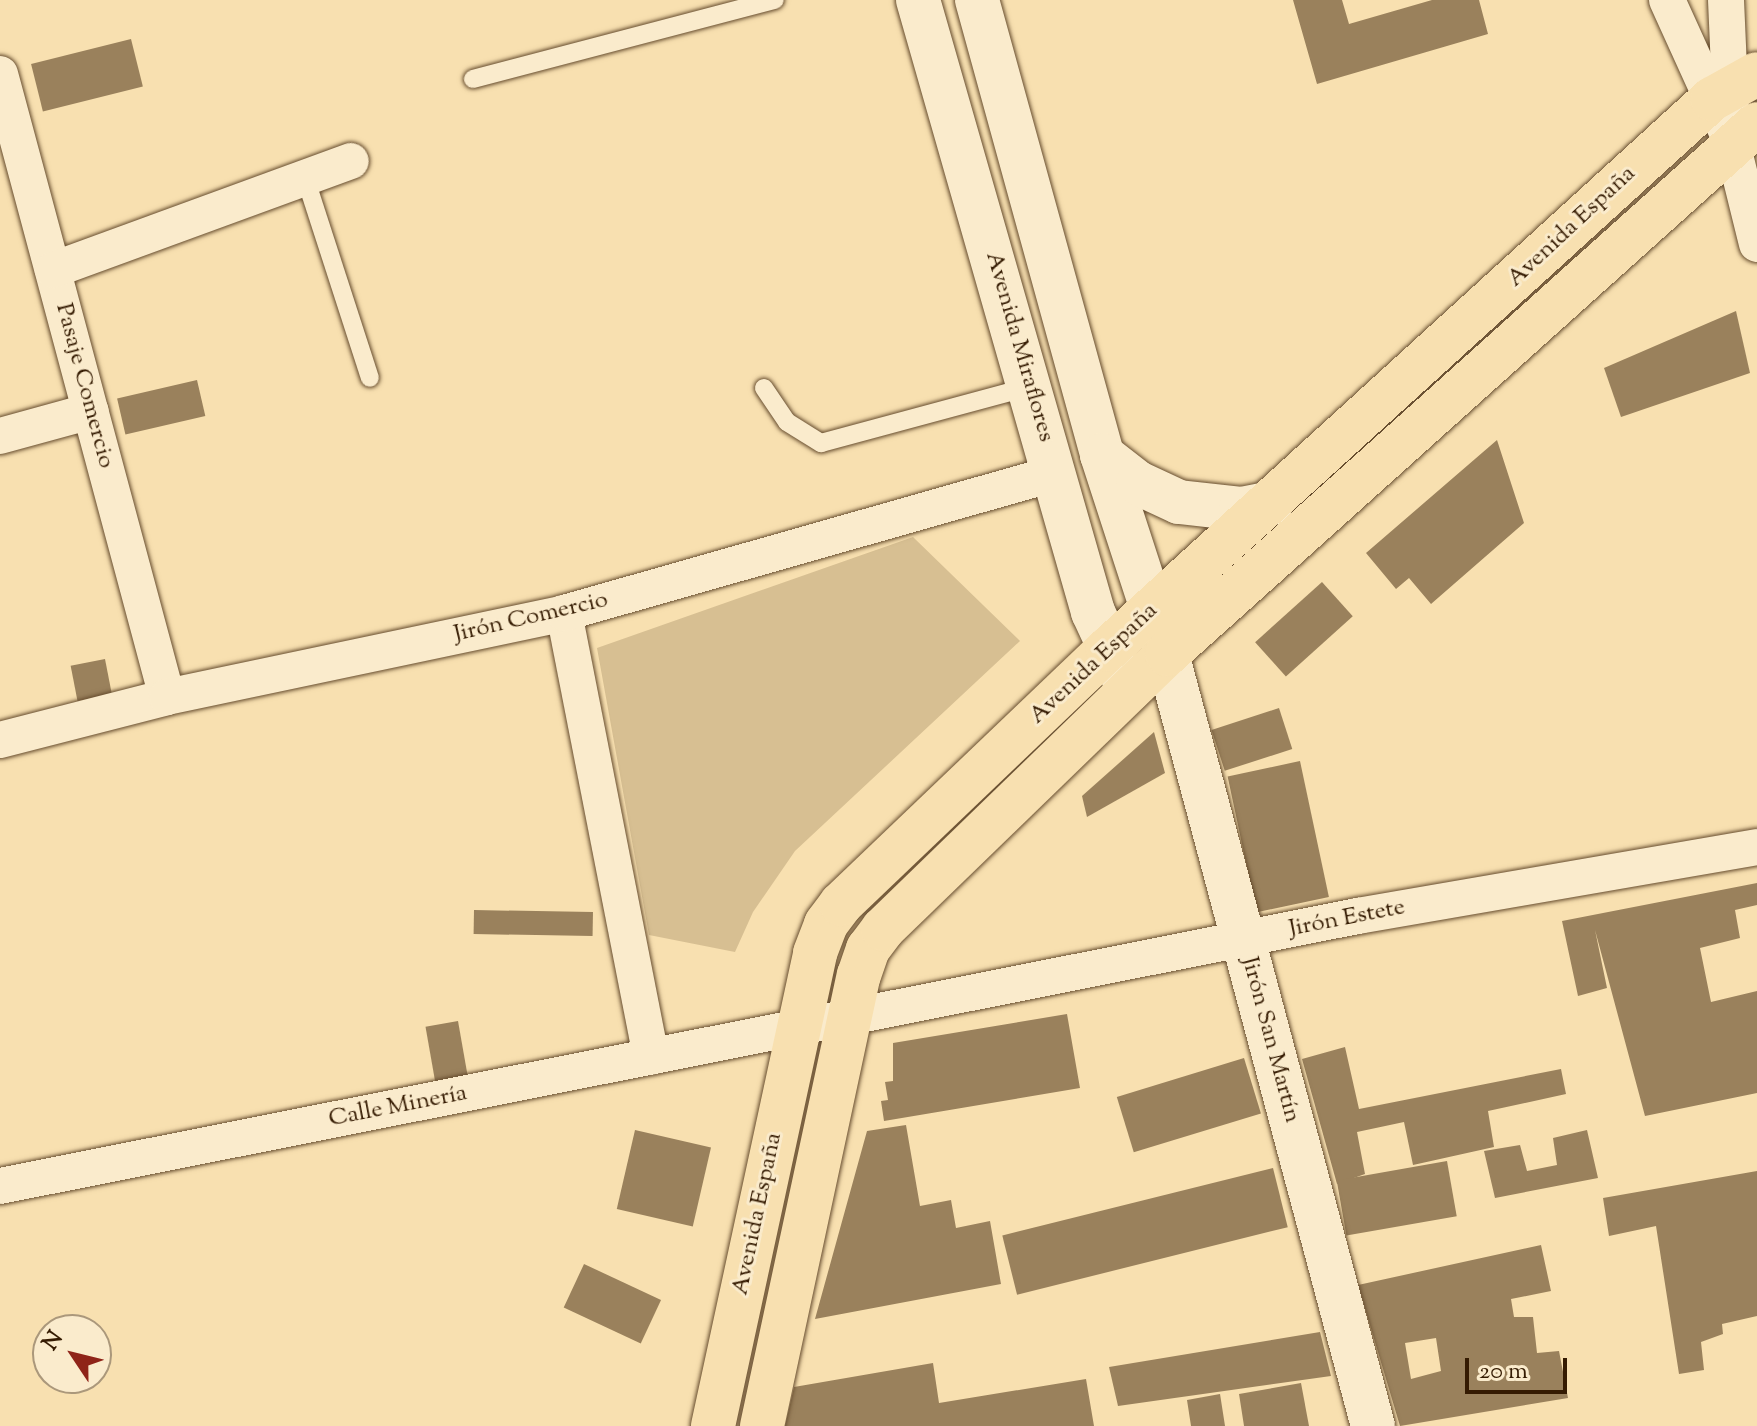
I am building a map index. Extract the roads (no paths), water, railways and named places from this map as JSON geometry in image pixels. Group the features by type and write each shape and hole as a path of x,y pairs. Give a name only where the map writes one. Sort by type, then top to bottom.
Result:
{"main road":[{"name":"Avenida Miraflores","path":"918,0 1056,473 1093,612 1129,690"},
{"path":"977,0 1102,455 1167,654"},
{"name":"Avenida España","path":"713,1426 815,953 826,924 841,904 1108,649 1733,87"},
{"name":"Avenida España","path":"762,1426 868,949 883,929 1167,654 1744,134"},
{"path":"1102,455 1138,483 1179,502 1241,509 1271,503"},
{"name":"Jirón San Martín","path":"1167,654 1373,1426"}],"street":[{"path":"1726,0 1733,87 1744,134 1757,244"},
{"path":"1665,1 1733,87"},
{"name":"Pasaje Comercio","path":"0,74 167,697"},
{"path":"53,270 351,161"},
{"path":"0,436 91,411"},
{"name":"Jirón Comercio","path":"0,740 167,697 564,613 1056,473"},
{"path":"564,613 651,1057"},
{"name":"Jirón Estete","path":"797,1029 1243,939 1757,847"},
{"name":"Calle Minería","path":"0,1186 797,1029"}],"lane":[{"path":"473,79 775,0"},
{"path":"305,177 370,378"},
{"path":"764,388 787,422 821,443 1031,386"}]}
